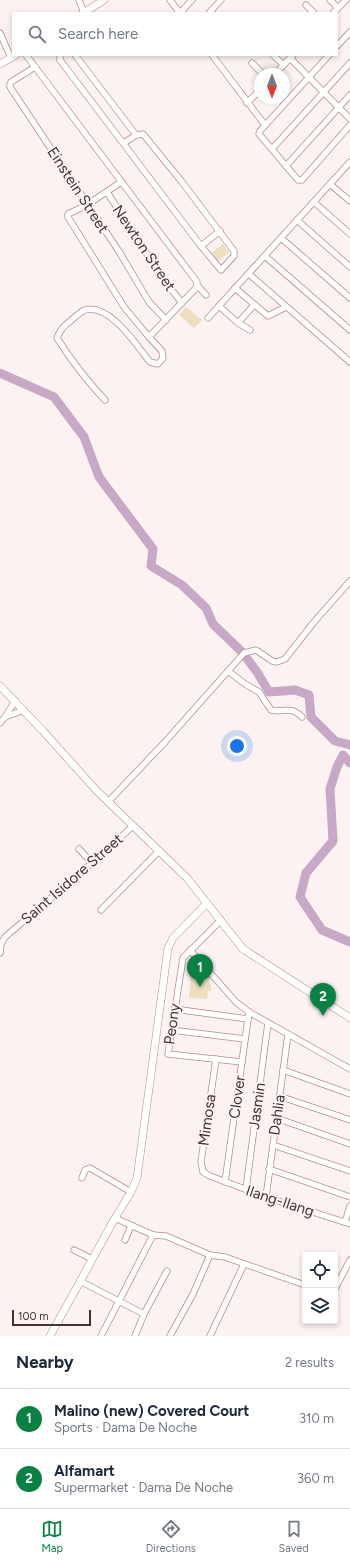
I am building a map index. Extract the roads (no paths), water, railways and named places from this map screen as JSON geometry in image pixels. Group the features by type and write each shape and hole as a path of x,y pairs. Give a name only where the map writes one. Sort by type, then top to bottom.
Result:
{"street":[{"path":"79,0 83,12"},
{"path":"85,12 104,0"},
{"path":"170,0 179,12"},
{"path":"181,12 192,0"},
{"path":"210,12 221,0"},
{"path":"330,0 338,8"},
{"path":"334,12 346,0"},
{"path":"306,5 313,12"},
{"path":"338,45 350,32"},
{"path":"0,33 12,54"},
{"path":"0,64 13,56"},
{"path":"27,56 197,285 206,295"},
{"path":"60,56 60,60 220,270 223,268 235,253 220,231 142,134 136,135 124,143"},
{"path":"76,56 136,135"},
{"path":"213,56 265,125"},
{"path":"274,56 284,65"},
{"path":"281,68 292,56 308,77 350,119"},
{"path":"328,56 265,125 260,131 260,134 298,180 302,180 350,125"},
{"path":"252,63 257,68"},
{"path":"272,149 350,63"},
{"name":"Einstein Street","path":"35,67 11,82 10,87 120,253 149,302 166,320"},
{"path":"286,166 350,95"},
{"path":"247,103 254,96"},
{"path":"208,318 349,165"},
{"path":"105,400 86,379 57,338 60,329 86,310 91,309 103,313 116,321 150,362 158,364 163,358 162,351 124,307 68,217 68,214 87,205 121,182"},
{"path":"330,184 350,201"},
{"name":"Newton Street","path":"107,192 163,279 182,303"},
{"path":"314,202 350,234"},
{"path":"297,220 350,266"},
{"path":"202,246 220,231"},
{"path":"281,238 350,298"},
{"path":"265,256 350,330"},
{"path":"249,274 350,362"},
{"path":"149,337 197,285"},
{"path":"235,288 268,317 286,307"},
{"path":"219,306 238,323 250,330"},
{"path":"238,323 254,306"},
{"path":"108,802 160,747 244,653 256,650 272,661 277,662 285,659 314,622 350,581"},
{"path":"228,671 244,684 259,692 271,710 276,712 293,710 302,717"},
{"path":"0,686 24,710 108,802 187,878 239,945 350,1018"},
{"path":"0,722 15,701"},
{"path":"5,717 24,710"},
{"name":"Saint Isidore Street","path":"0,953 1,944 5,937 92,863 132,826"},
{"path":"79,849 92,863"},
{"path":"101,910 159,851"},
{"path":"50,1336 131,1192 137,1178 168,948 173,938 207,903"},
{"name":"Peony","path":"216,1059 168,1054 181,962 190,950 221,920"},
{"path":"190,950 236,1002 249,1012 350,1069"},
{"path":"174,1009 248,1019"},
{"name":"Clover","path":"225,1182 249,1012"},
{"name":"Jasmin","path":"246,1189 268,1024"},
{"path":"171,1030 245,1039"},
{"name":"Dahlia","path":"266,1197 288,1034"},
{"path":"216,1059 242,1062"},
{"name":"Mimosa","path":"210,1176 204,1172 201,1162 216,1059"},
{"path":"283,1070 350,1094"},
{"path":"279,1096 350,1120"},
{"path":"276,1118 350,1144"},
{"path":"273,1145 350,1171"},
{"path":"82,1178 85,1170 90,1168 131,1192"},
{"path":"270,1169 350,1197"},
{"name":"Ilang-Ilang","path":"210,1176 266,1197 347,1223"},
{"path":"347,1223 350,1206"},
{"path":"115,1218 153,1235 166,1236 210,1255 225,1257 302,1284"},
{"path":"125,1240 131,1226"},
{"path":"101,1336 153,1235"},
{"path":"74,1250 92,1260"},
{"path":"170,1336 210,1255"},
{"path":"336,1288 350,1260"},
{"path":"210,1336 244,1264"},
{"path":"135,1336 144,1314 168,1271"},
{"path":"80,1281 144,1314"}],"waterway":[{"path":"0,373 54,397 84,437 99,477 153,549 151,566 182,585 206,608 213,624 242,652 257,672 269,692 295,690 309,695 311,717 335,741 350,745"},
{"path":"350,763 343,755 337,767 330,789 333,841 306,873 300,897 322,930 350,942"}],"place":[{"name":"Malino (new) Covered Court","path":"200,987"},
{"name":"Alfamart","path":"323,1016"}]}
